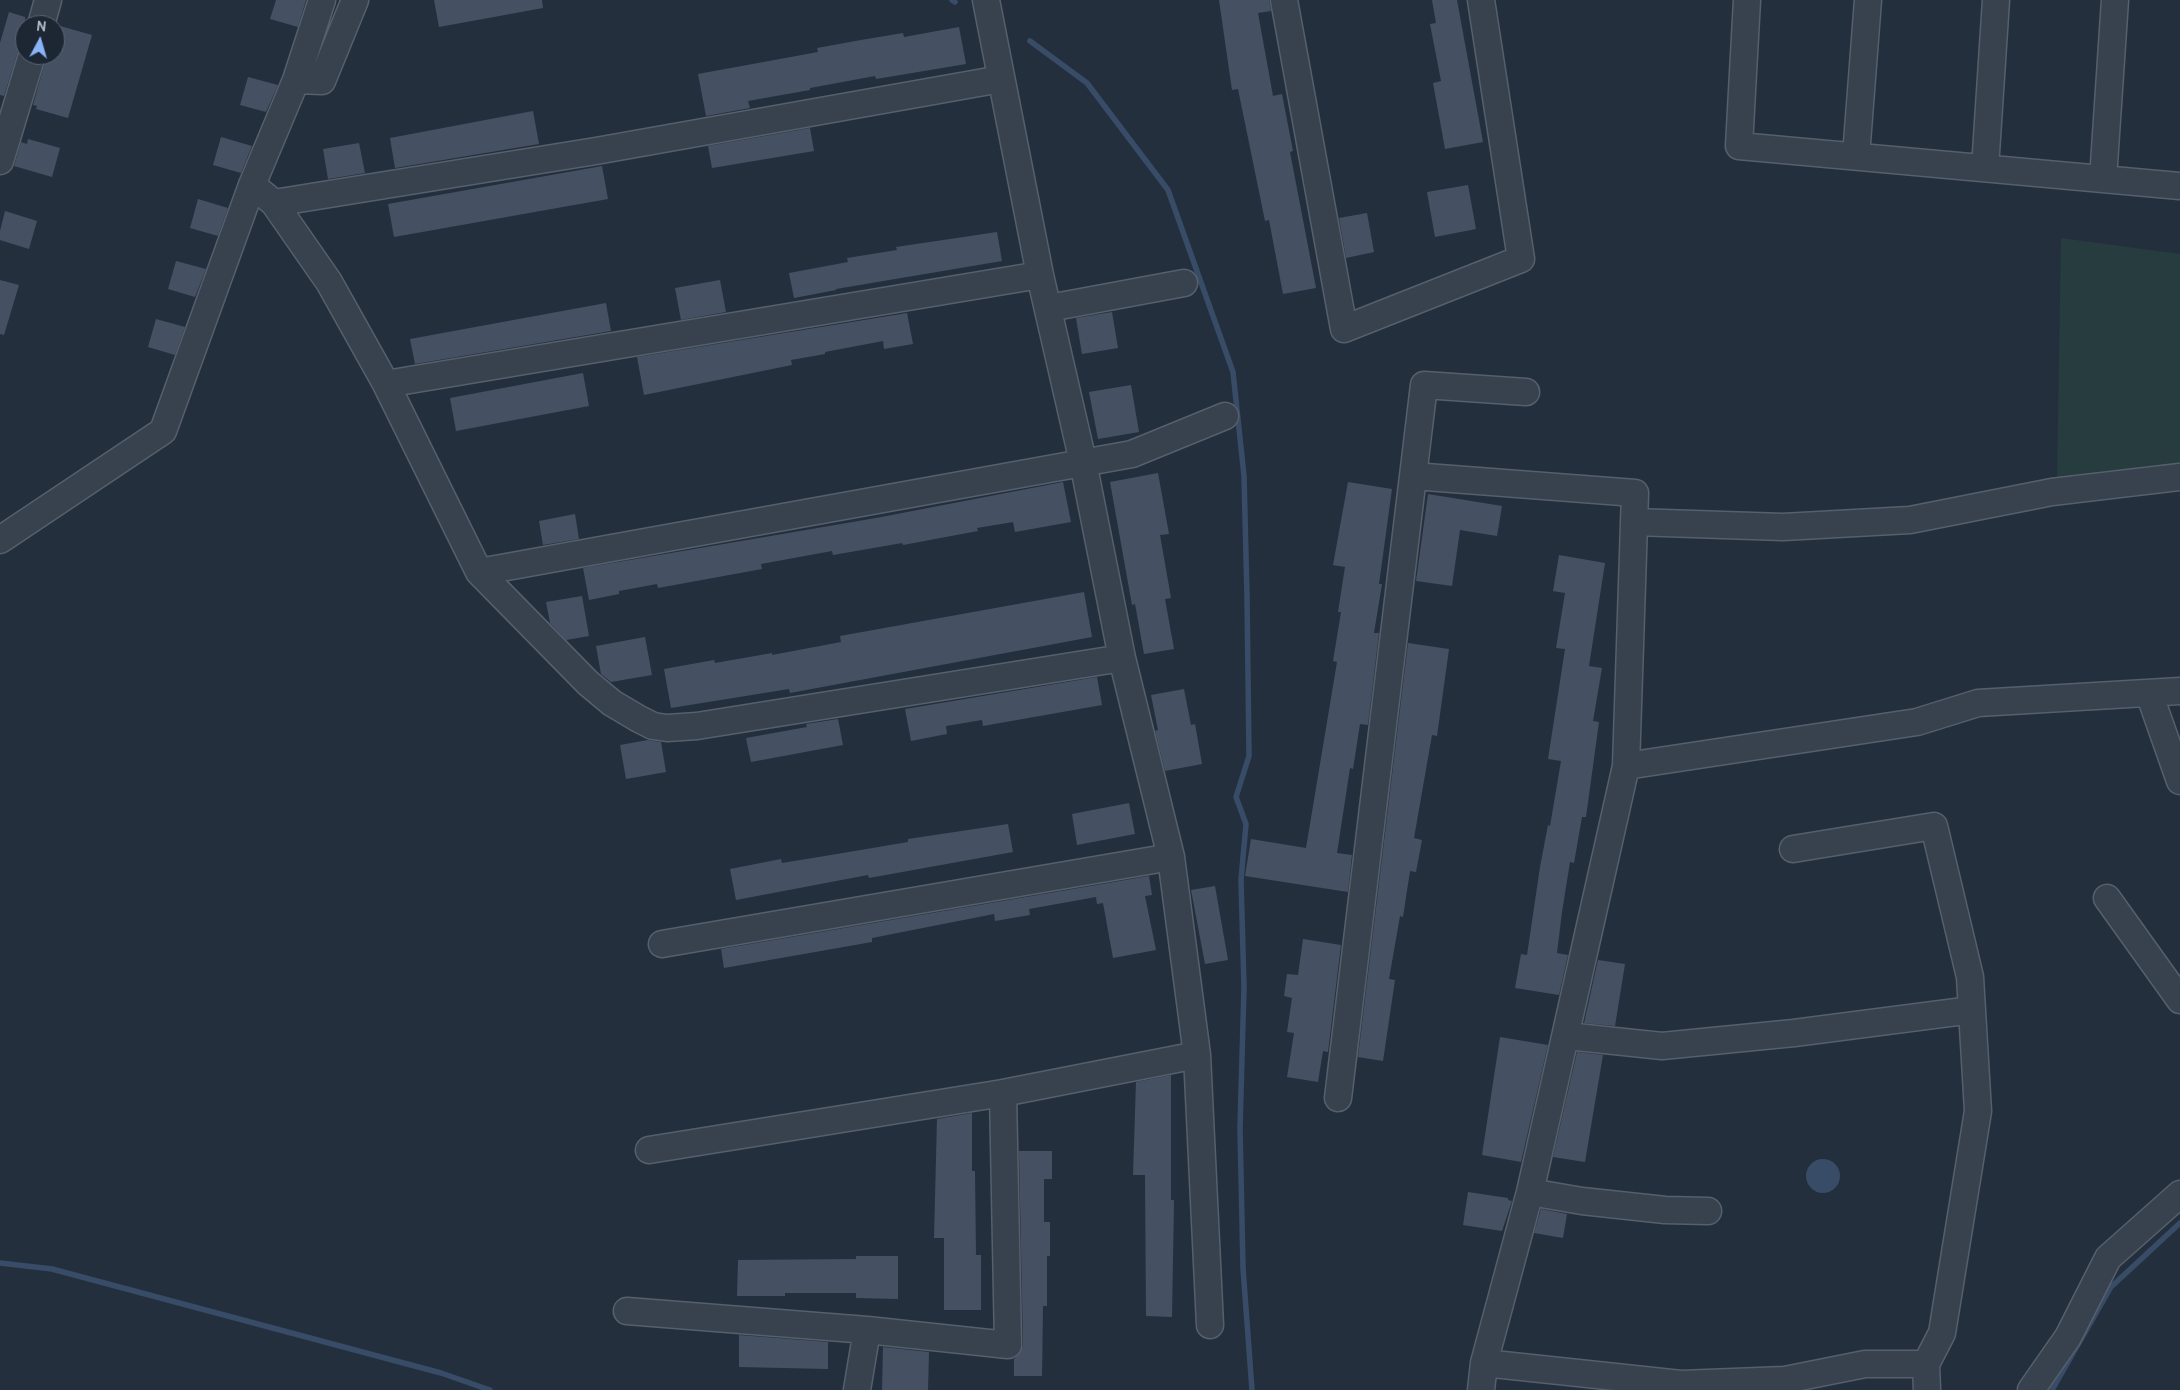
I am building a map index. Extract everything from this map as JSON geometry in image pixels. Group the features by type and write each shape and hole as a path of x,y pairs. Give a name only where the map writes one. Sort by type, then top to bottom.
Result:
{"street":[{"path":"43,15 48,0"},
{"path":"0,540 163,431 252,185 296,80 322,0"},
{"path":"296,80 322,81 355,0"},
{"path":"986,0 1040,275 1083,462 1122,658 1171,857 1197,1055 1210,1325"},
{"path":"1284,0 1344,329 1521,259 1481,0"},
{"path":"1747,0 1739,146 2180,186"},
{"path":"1856,156 1868,0"},
{"path":"1985,168 1996,0"},
{"path":"2103,179 2115,0"},
{"path":"0,161 29,65"},
{"path":"274,203 596,151 1001,79"},
{"path":"252,185 274,203 329,282 386,384 479,572 588,683 612,703 639,719 653,726 667,728 697,726 1122,658"},
{"path":"386,384 1040,275"},
{"path":"1049,308 1184,283"},
{"path":"1338,1098 1424,385 1526,392"},
{"path":"479,572 1132,454 1225,416"},
{"path":"1413,476 1634,493 1626,766 1606,848 1567,1036 1530,1192 1484,1362 1481,1390"},
{"path":"1634,522 1783,527 1910,520 2052,492 2180,477"},
{"path":"1626,766 1917,722 1978,703 2180,691"},
{"path":"2149,693 2180,781"},
{"path":"1793,849 1934,826 1970,977 1978,1111 1942,1333 1926,1364 1927,1390"},
{"path":"662,944 1171,857"},
{"path":"2107,898 2180,1000"},
{"path":"1567,1036 1662,1046 1794,1033 1972,1010"},
{"path":"649,1150 1003,1093 1197,1055"},
{"path":"627,1311 867,1330 1008,1345 1003,1093"},
{"path":"1530,1192 1582,1201 1665,1210 1708,1210"},
{"path":"2031,1390 2068,1337 2108,1258 2180,1194"},
{"path":"857,1390 867,1330"},
{"path":"1484,1362 1681,1384 1785,1380 1866,1364 1926,1364"}],"green space":[{"path":"2061,238 2180,254 2180,468 2063,482 2057,476"}],"water":[{"path":"1823,1159 1830,1160 1835,1164 1839,1169 1839,1183 1835,1188 1830,1192 1823,1193 1816,1192 1811,1188 1807,1183 1806,1176 1807,1169 1811,1164 1816,1160"}],"building":[{"path":"276,0 306,0 298,27 270,19"},
{"path":"434,0 542,0 543,8 439,27"},
{"path":"1219,0 1269,0 1271,11 1258,13 1273,96 1282,94 1293,151 1290,152 1316,288 1283,294 1269,220 1265,221 1238,89 1232,90"},
{"path":"1432,0 1457,0 1483,142 1445,149 1433,83 1441,81 1430,24 1436,23"},
{"path":"9,12 19,15 15,15 15,61 4,96 0,95 0,43"},
{"path":"65,27 92,35 68,118 36,109 37,106 33,105 44,65 65,65"},
{"path":"959,27 966,64 876,79 875,76 810,88 810,90 748,101 750,108 706,116 698,74 818,52 817,48 861,40 903,33 904,37"},
{"path":"248,77 278,85 266,112 240,105"},
{"path":"533,111 539,144 395,168 390,138"},
{"path":"810,128 814,151 712,168 708,146"},
{"path":"221,137 252,146 241,173 213,165"},
{"path":"28,139 60,148 52,177 14,166 21,142 27,144"},
{"path":"359,143 365,173 328,179 323,149"},
{"path":"602,166 608,199 394,237 388,204"},
{"path":"1468,185 1476,229 1435,237 1427,192"},
{"path":"198,199 228,208 218,236 190,228"},
{"path":"5,211 37,221 29,249 0,240 0,231"},
{"path":"1367,213 1374,252 1346,258 1339,218"},
{"path":"997,232 1002,261 836,289 794,298 789,273 848,262 847,258 897,250 896,247"},
{"path":"176,261 206,269 195,297 168,289"},
{"path":"0,280 19,285 4,335 0,334"},
{"path":"720,280 726,312 681,320 675,288"},
{"path":"606,303 611,331 415,364 410,339"},
{"path":"1112,312 1118,348 1082,354 1076,318"},
{"path":"907,313 913,344 884,349 883,341 791,360 792,365 644,395 637,357"},
{"path":"156,319 185,327 175,355 148,347"},
{"path":"583,373 589,406 456,431 450,398"},
{"path":"1131,385 1139,432 1098,439 1089,392"},
{"path":"1158,473 1169,534 1160,535 1171,598 1165,599 1174,649 1144,654 1135,604 1132,605 1110,482"},
{"path":"1063,482 1071,522 1015,532 1013,522 977,528 978,531 903,545 902,543 833,555 832,551 761,564 762,569 658,588 657,584 619,591 619,594 589,600 583,568 876,518"},
{"path":"1348,482 1392,489 1379,584 1382,584 1374,633 1379,633 1368,725 1360,724 1353,769 1350,768 1337,853 1352,855 1348,892 1245,876 1251,839 1306,848 1337,662 1333,661 1341,612 1338,612 1345,567 1333,565"},
{"path":"1428,494 1502,506 1497,536 1460,530 1452,586 1416,581"},
{"path":"575,514 579,539 543,545 539,521"},
{"path":"1559,555 1605,563 1589,666 1602,668 1593,721 1599,722 1586,817 1582,817 1574,863 1570,862 1562,912 1557,953 1568,955 1559,995 1515,988 1521,954 1527,955 1540,867 1548,825 1550,826 1561,761 1548,759 1565,649 1556,648 1565,593 1553,591"},
{"path":"1084,592 1092,637 790,693 789,689 671,708 664,669 714,660 715,663 772,653 772,655 841,642 840,636"},
{"path":"582,596 589,636 566,640 550,623 546,602"},
{"path":"645,637 652,675 611,682 601,674 596,646"},
{"path":"1408,643 1449,649 1437,736 1432,735 1414,838 1422,840 1416,872 1410,871 1403,917 1400,916 1389,979 1395,980 1383,1061 1358,1057"},
{"path":"1097,677 1102,705 983,726 982,720 946,726 947,734 911,741 905,709"},
{"path":"1184,689 1191,725 1195,724 1202,764 1165,771 1155,731 1158,730 1151,695"},
{"path":"838,719 843,745 751,762 746,738 807,727 806,724"},
{"path":"648,740 661,742 666,772 626,779 620,745"},
{"path":"1129,803 1135,834 1077,845 1072,814"},
{"path":"1008,824 1013,852 869,878 868,875 736,900 730,869 781,859 782,863 908,842 908,839"},
{"path":"1149,876 1152,895 1145,896 1156,950 1113,958 1103,903 1097,904 1096,897 1029,909 1030,915 995,921 994,914 872,938 872,942 724,968 721,949"},
{"path":"1215,886 1228,960 1205,964 1191,890"},
{"path":"1303,939 1341,945 1328,1052 1323,1051 1318,1082 1287,1077 1294,1033 1287,1032 1292,998 1284,996 1287,974 1298,975"},
{"path":"1598,960 1625,964 1615,1026 1584,1023"},
{"path":"1500,1037 1548,1045 1521,1162 1482,1155"},
{"path":"1577,1052 1603,1055 1585,1162 1553,1157"},
{"path":"1171,1075 1171,1200 1174,1200 1172,1317 1146,1316 1145,1175 1133,1175 1136,1082"},
{"path":"972,1113 972,1171 975,1171 976,1255 981,1255 981,1310 944,1310 944,1238 934,1238 937,1119"},
{"path":"1019,1151 1052,1151 1052,1179 1044,1179 1044,1222 1050,1222 1050,1256 1047,1256 1047,1306 1043,1306 1042,1376 1014,1376 1014,1359 1020,1353 1023,1345"},
{"path":"1468,1192 1508,1198 1508,1200 1512,1201 1502,1231 1463,1225"},
{"path":"1541,1209 1567,1214 1563,1238 1534,1233"},
{"path":"856,1256 898,1256 898,1299 856,1298 856,1293 785,1293 785,1296 737,1296 738,1260 856,1259"},
{"path":"739,1335 828,1342 828,1369 739,1367"},
{"path":"883,1347 929,1352 928,1390 882,1390"}],"waterway":[{"path":"1030,41 1087,83 1168,190 1233,372 1244,476 1247,596 1249,756 1236,797 1246,824 1241,880 1244,987 1240,1128 1243,1268 1252,1390"},
{"path":"2052,1390 2111,1287 2180,1223"},
{"path":"0,1263 52,1269 441,1373 490,1390"}]}
